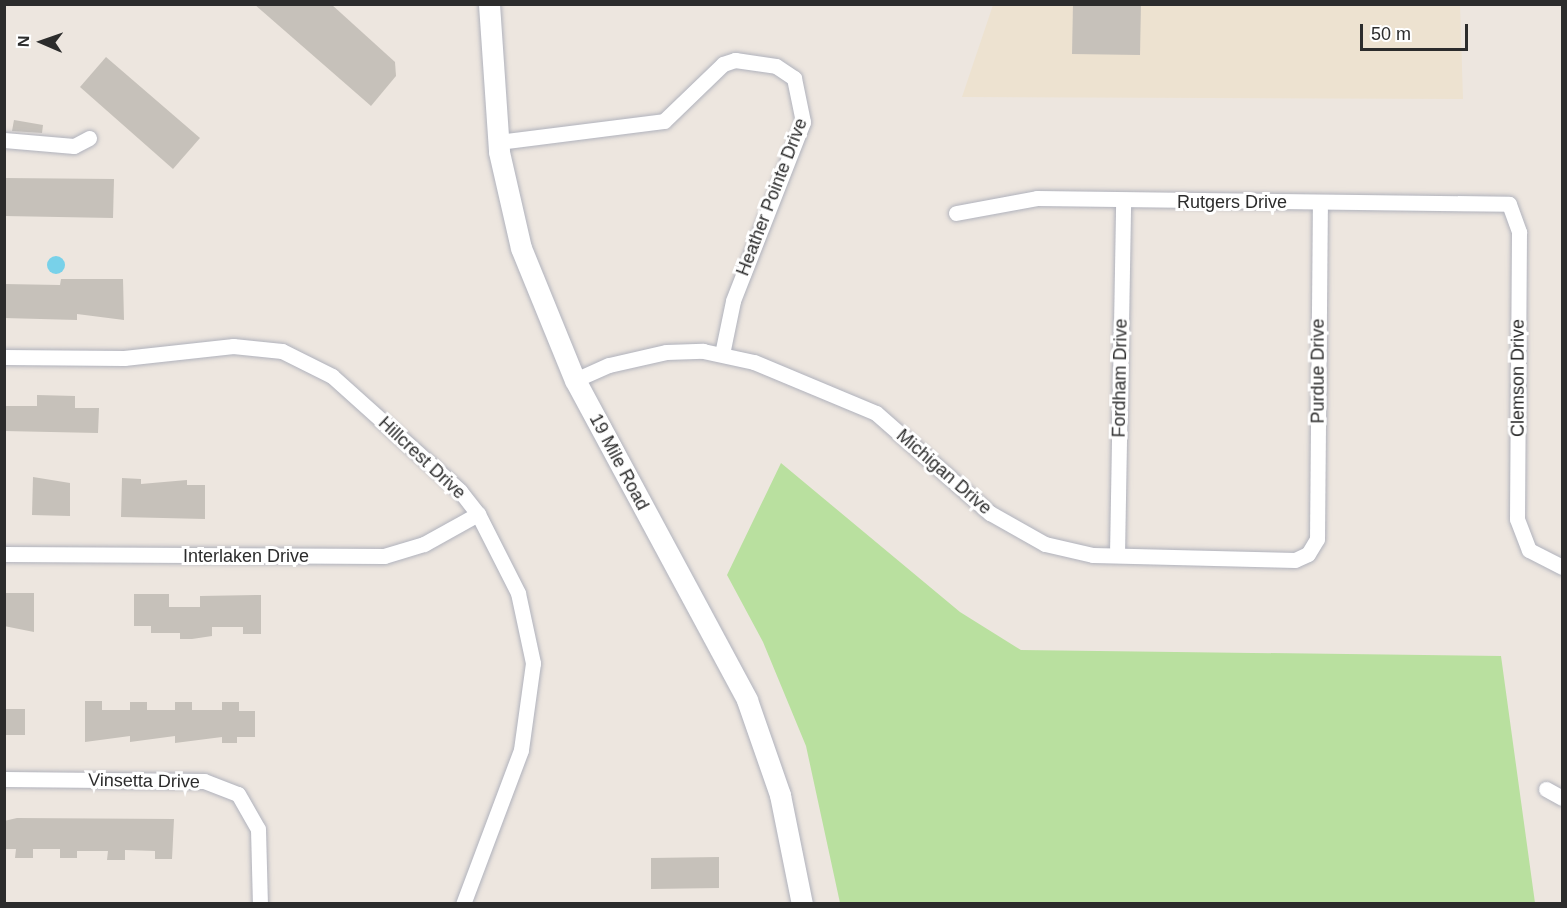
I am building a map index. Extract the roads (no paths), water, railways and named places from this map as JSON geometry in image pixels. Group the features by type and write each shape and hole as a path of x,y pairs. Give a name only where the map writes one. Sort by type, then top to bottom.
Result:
{"street":[{"name":"19 Mile Road","path":"489,4 498,142 521,248 575,380 747,700 780,795 802,903"},
{"name":"Heather Pointe Drive","path":"498,142 664,121 723,64 735,60 776,66 794,78 803,122 733,301 722,354"},
{"path":"4,140 74,146 89,138"},
{"name":"Rutgers Drive","path":"956,213 1037,198 1123,201 1509,204"},
{"name":"Fordham Drive","path":"1117,555 1123,201"},
{"name":"Purdue Drive","path":"1317,540 1320,202"},
{"name":"Clemson Drive","path":"1509,204 1519,232 1517,519 1530,550 1563,567"},
{"name":"Hillcrest Drive","path":"4,357 123,358 239,346 300,357 340,383 442,473 477,514 528,623 533,683 521,750 463,903"},
{"name":"Michigan Drive","path":"575,380 653,354 722,354 794,376 876,412 1016,531 1068,552 1282,562 1308,554 1317,540"},
{"name":"Interlaken Drive","path":"4,554 384,556 424,544 477,514"},
{"name":"Vinsetta Drive","path":"4,779 204,781 238,794 258,829 260,903"},
{"path":"1546,789 1563,798"}],"water":[{"path":"56,256 62,259 65,265 62,271 56,274 50,271 47,265 50,259"}]}
